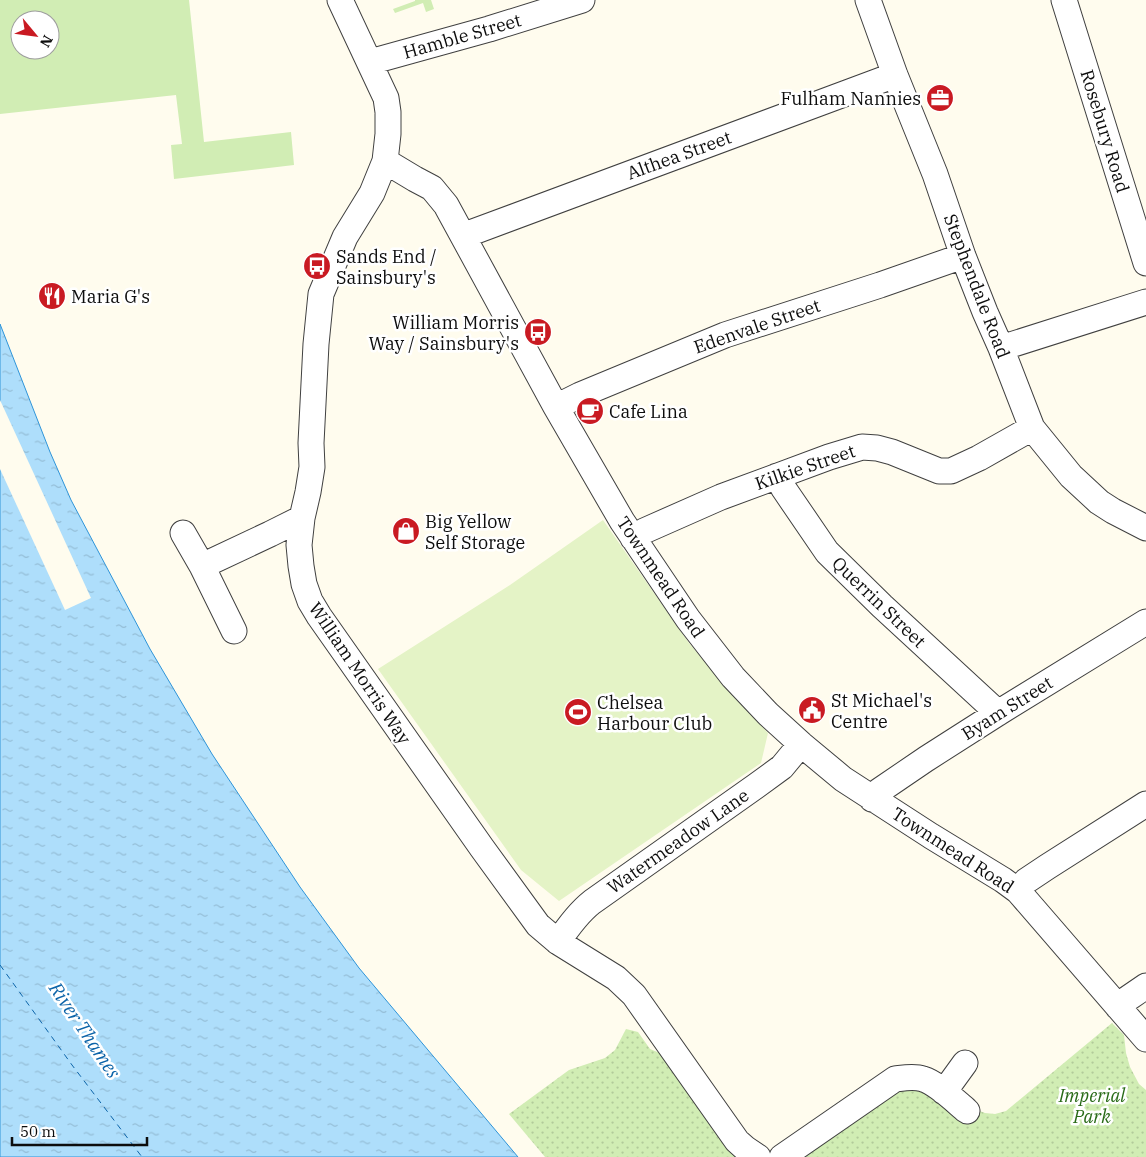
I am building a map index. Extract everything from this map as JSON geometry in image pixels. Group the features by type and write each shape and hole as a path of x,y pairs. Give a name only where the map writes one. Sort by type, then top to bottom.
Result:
{"street":[{"path":"340,0 386,98 388,134 385,161"},
{"name":"Hamble Street","path":"370,62 489,29 582,0"},
{"name":"Stephendale Road","path":"868,0 895,75 935,174 963,256 1032,428 1071,476 1099,502 1146,528"},
{"name":"Rosebury Road","path":"1064,0 1146,263"},
{"name":"Althea Street","path":"464,238 473,232 895,75"},
{"name":"Townmead Road","path":"385,161 415,180 432,188 446,205 556,407 622,521 688,619 733,677 762,708 843,779 1018,891 1146,1039"},
{"name":"William Morris Way","path":"385,161 372,193 346,237 321,294 316,344 311,443 312,467 299,545 304,584 310,601 538,925 558,942 616,978 634,995 737,1141 758,1157"},
{"name":"Edenvale Street","path":"556,407 580,395 725,336 963,256"},
{"path":"1001,348 1146,302"},
{"name":"Kilkie Street","path":"633,538 644,531 721,497 829,457 862,447 892,452 939,471 952,471 1032,428"},
{"name":"Querrin Street","path":"777,476 827,552 882,606 998,713"},
{"path":"202,566 302,518"},
{"path":"183,533 202,566 234,631"},
{"name":"Byam Street","path":"872,799 889,784 998,713 1146,622"},
{"name":"Watermeadow Lane","path":"558,942 582,910 782,767 801,744"},
{"path":"1018,891 1026,882 1047,867 1146,804"},
{"path":"1118,1007 1146,986"},
{"path":"944,1092 965,1063"},
{"path":"782,1157 895,1079 913,1077 924,1079 944,1092 967,1111"}],"green space":[{"path":"0,0 189,0 204,142 291,132 294,165 174,179 171,145 182,144 176,95 0,114"},
{"path":"415,0 431,0 434,9 426,12 423,3 395,13 393,9"},
{"name":"Chelsea Harbour Club","path":"603,520 689,643 768,733 761,763 559,901 521,870 378,669 510,585"},
{"name":"Imperial Park","path":"1112,1023 1124,1035 1130,1067 1139,1084 1146,1090 1146,1157 799,1157 906,1083 985,1113 995,1114 1006,1111"},
{"path":"626,1029 638,1032 650,1049 667,1056 740,1157 545,1157 509,1114 569,1070 605,1058 615,1050"}],"water":[{"name":"River Thames","path":"0,324 50,452 71,500 150,649 212,754 300,887 359,968 518,1157 0,1157"}],"pier":[{"path":"0,400 91,598 65,610 0,469"}],"ferry route":[{"path":"0,965 72,1065 142,1157"}],"place":[{"name":"Fulham Nannies","path":"940,98"},
{"name":"Sands End / Sainsbury's","path":"317,266"},
{"name":"Maria G's","path":"52,296"},
{"name":"William Morris Way / Sainsbury's","path":"538,332"},
{"name":"Cafe Lina","path":"590,411"},
{"name":"Big Yellow Self Storage","path":"406,531"},
{"name":"St Michael's Centre","path":"812,710"},
{"name":"Chelsea Harbour Club","path":"578,712"}]}
